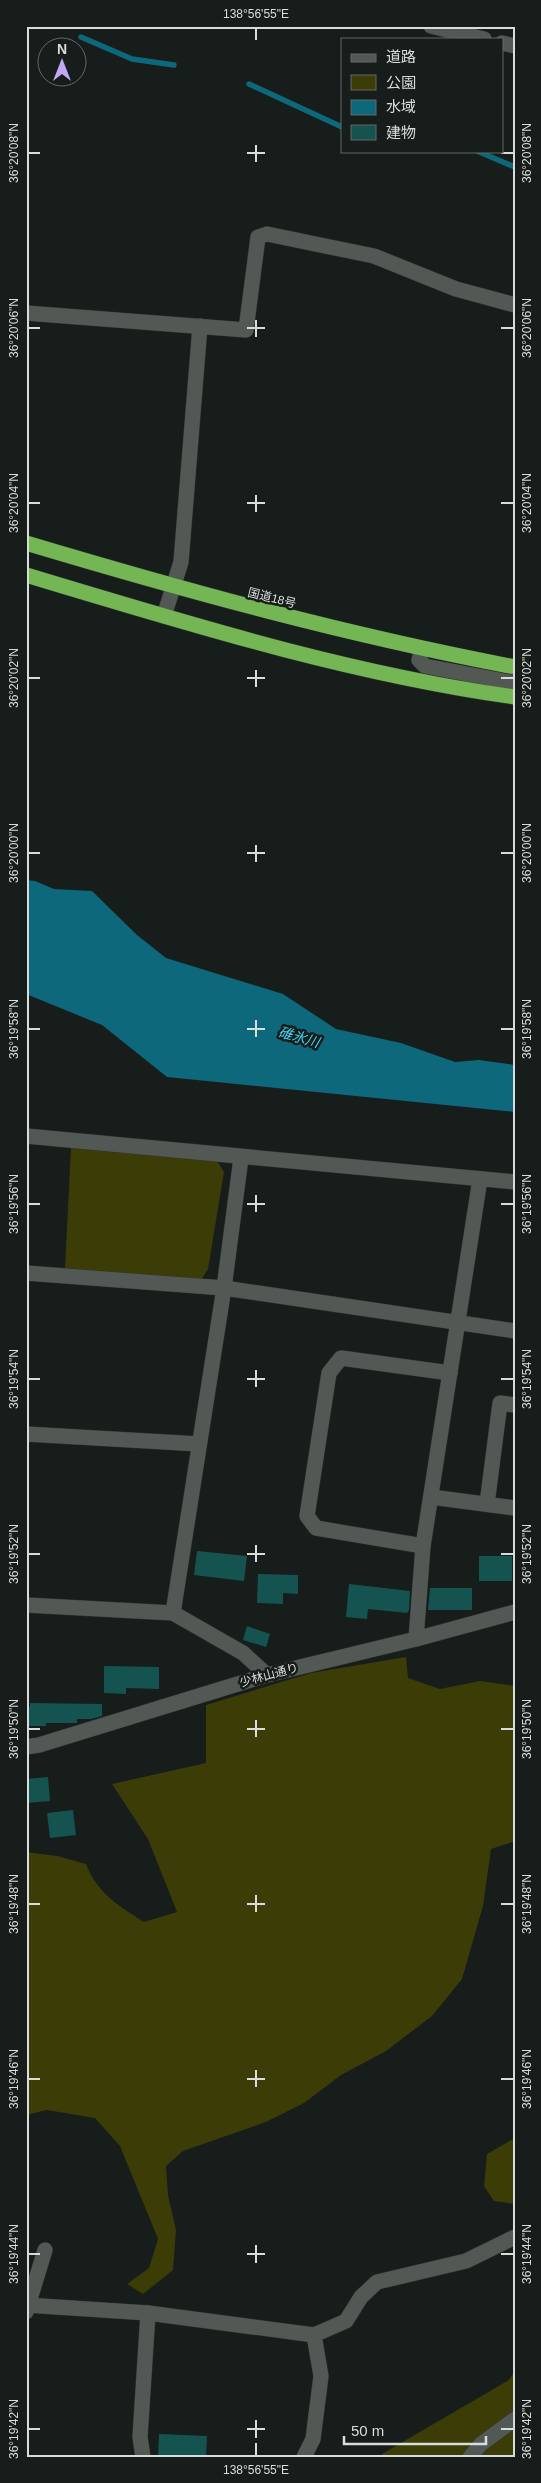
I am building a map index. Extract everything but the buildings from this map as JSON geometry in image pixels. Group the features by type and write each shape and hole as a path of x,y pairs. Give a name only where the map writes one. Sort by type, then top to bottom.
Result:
{"highway":[{"name":"国道18号","path":"26,543 258,610 422,649 515,667"},
{"path":"26,575 164,616 338,662 418,680 515,697"}],"street":[{"path":"431,26 480,38"},
{"path":"26,313 246,330 258,237 267,234 374,256 456,289 515,305"},
{"path":"164,616 181,562 200,326"},
{"path":"422,649 419,660 425,666 444,672 515,683"},
{"path":"26,1136 241,1158 515,1182"},
{"path":"173,1613 224,1288 241,1158"},
{"path":"416,1639 423,1546 480,1179"},
{"path":"26,1273 224,1288 515,1331"},
{"path":"423,1546 316,1528 307,1516 328,1373 341,1358 450,1373"},
{"path":"487,1504 500,1403 515,1405"},
{"path":"26,1434 199,1444"},
{"path":"430,1497 515,1508"},
{"path":"26,1604 173,1613 243,1653 267,1675"},
{"name":"少林山通り","path":"26,1747 40,1745 267,1675 416,1639 515,1612"},
{"path":"45,2250 27,2307 148,2313 314,2335 346,2321 361,2297 377,2282 466,2261 515,2237"},
{"path":"143,2457 140,2437 148,2313"},
{"path":"304,2457 313,2439 321,2376 314,2335"},
{"path":"470,2457 481,2444 515,2419"}],"green space":[{"path":"71,1148 217,1161 224,1172 208,1269 201,1280 65,1268"},
{"path":"406,1657 408,1678 440,1689 480,1681 515,1686 515,1841 491,1849 483,1906 462,1979 432,2016 386,2051 341,2075 304,2103 266,2122 183,2151 166,2166 168,2195 176,2230 173,2270 143,2294 127,2284 149,2268 158,2239 120,2146 95,2118 47,2110 26,2115 26,1852 57,1856 86,1864 96,1883 110,1898 144,1922 177,1912 148,1839 112,1784 206,1763 206,1705 311,1673"},
{"path":"515,2138 515,2204 494,2201 484,2186 487,2154"},
{"path":"515,2371 515,2457 382,2457 382,2454 509,2380"}],"water":[{"name":"碓氷川","path":"26,880 35,881 54,889 92,891 137,935 166,958 283,994 336,1029 401,1043 455,1062 479,1060 515,1065 515,1112 167,1077 102,1025 26,994"}],"waterway":[{"path":"81,37 132,59 174,65"},
{"path":"249,84 341,127"},
{"path":"479,152 515,167"}]}
